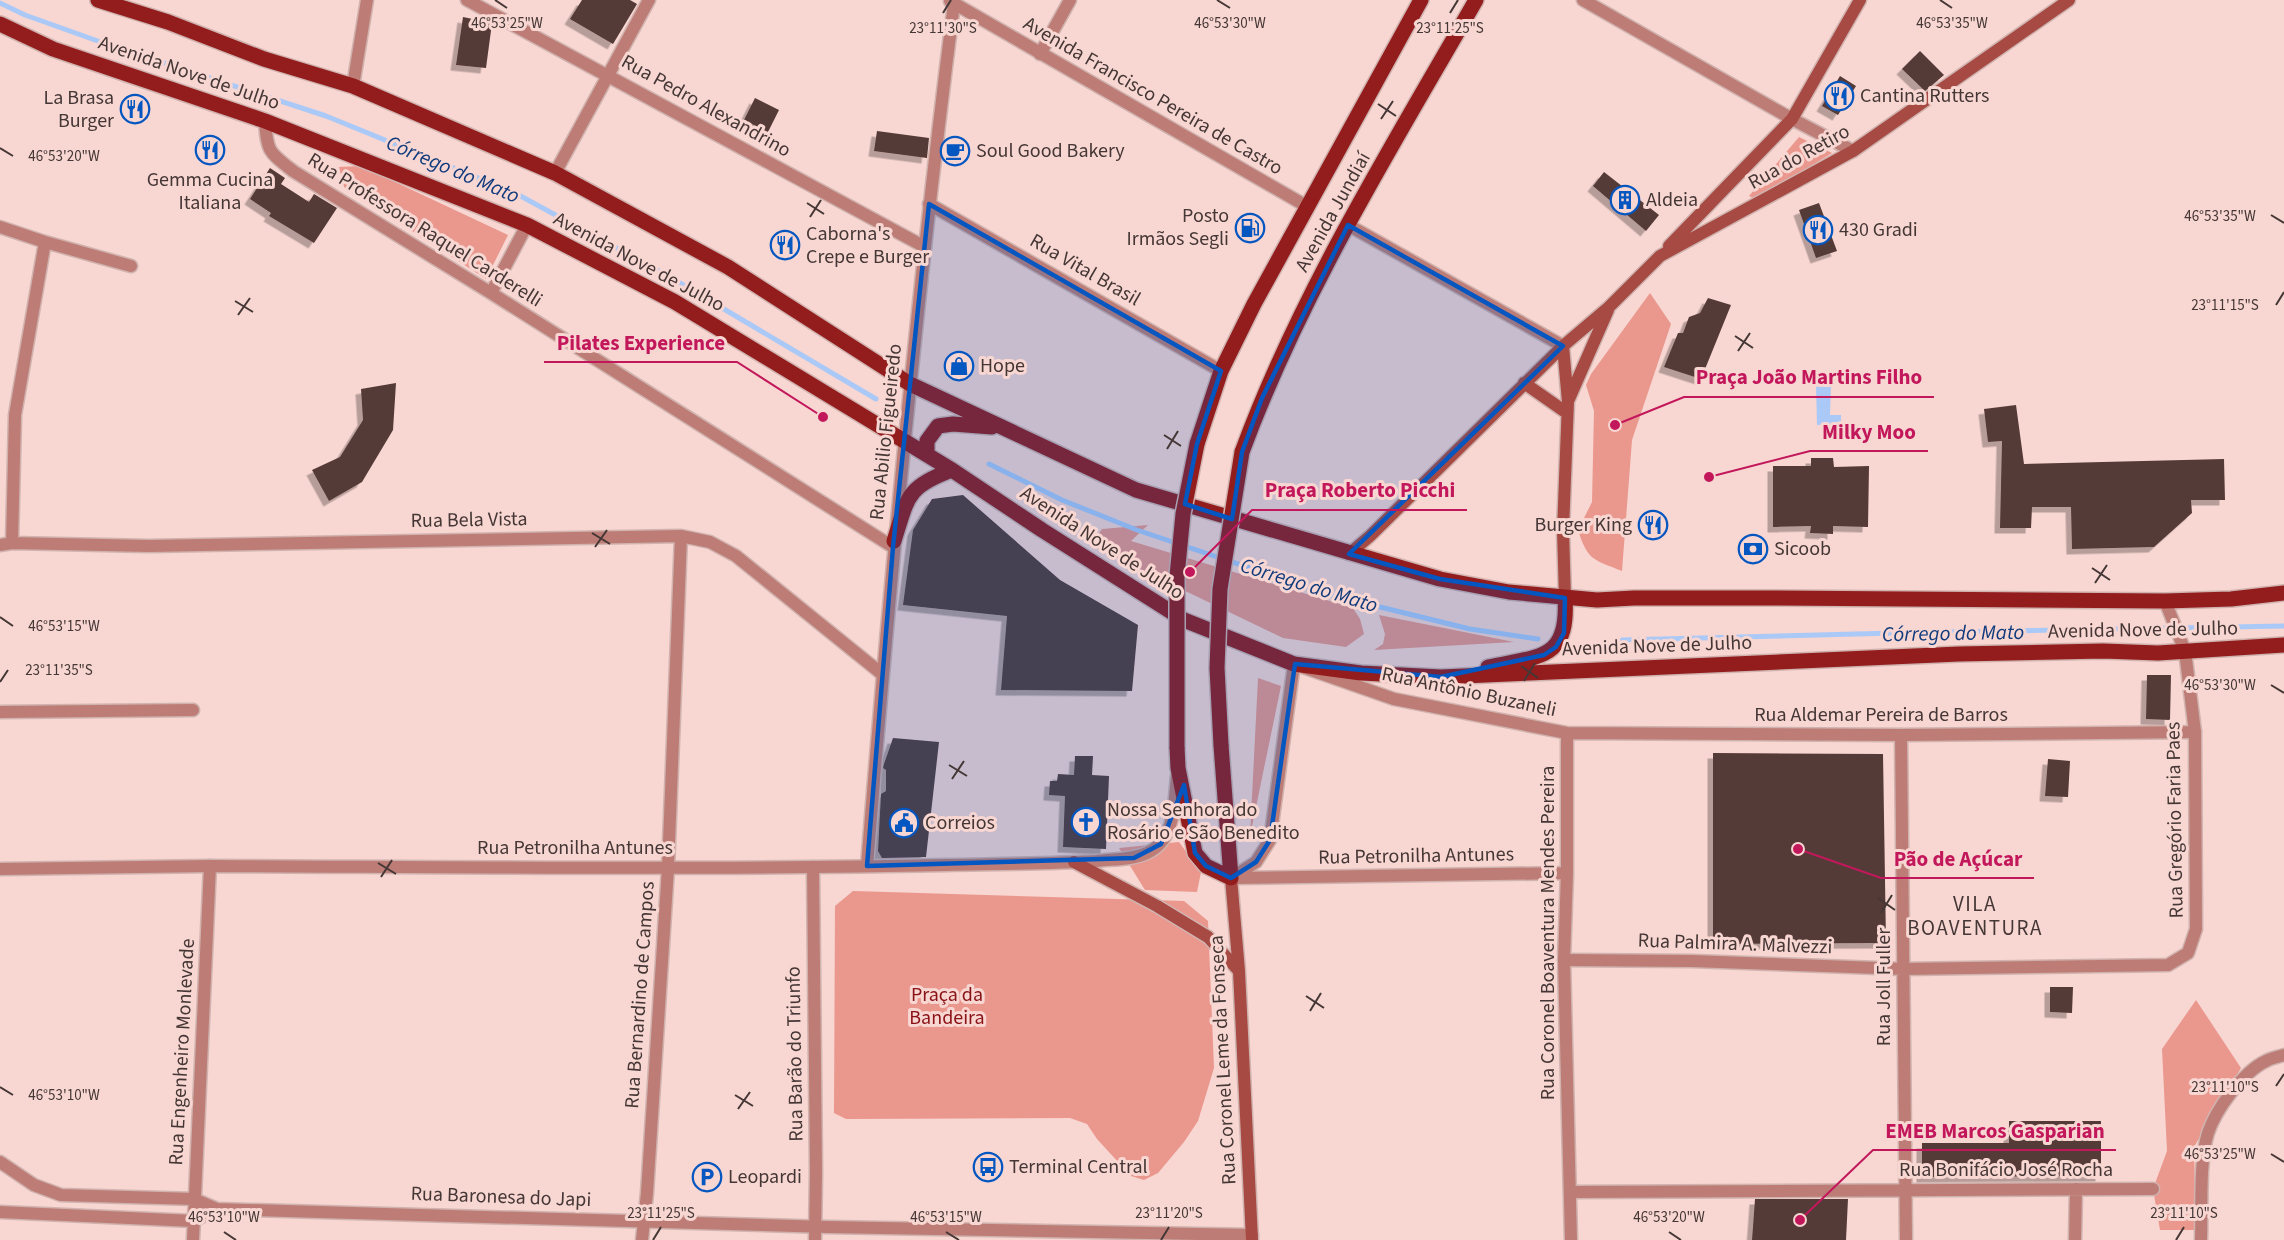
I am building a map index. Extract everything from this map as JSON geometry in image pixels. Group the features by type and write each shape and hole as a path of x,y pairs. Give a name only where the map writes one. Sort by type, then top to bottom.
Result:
{"main road":[{"name":"Avenida Nove de Julho","path":"98,0 168,22 264,59 353,86 555,173 728,267 910,384 1136,490 1440,579 1509,592 1597,600 1774,598 2165,601 2231,599 2284,593"},
{"name":"Avenida Jundiaí","path":"1230,878 1206,866 1194,853 1178,768 1177,576 1183,514 1197,444 1221,371 1254,304 1421,0"},
{"name":"Avenida Jundiaí","path":"1230,878 1217,668 1220,589 1242,452 1262,398 1295,324 1348,225 1476,0"},
{"path":"1660,256 1792,118 1860,0"},
{"name":"Rua do Retiro","path":"1349,554 1370,536 1524,383 1609,307 1660,256 1852,151 2069,0"},
{"name":"Avenida Nove de Julho","path":"0,24 52,49 265,121 526,225 675,302 952,470 1184,620 1294,664 1361,673 1441,677 1959,654 2103,651 2158,653 2184,649 2284,645"},
{"name":"Rua do Retiro","path":"1567,407 1609,307"},
{"path":"1441,677 1544,655 1556,647 1564,633 1567,616 1563,530 1567,407 1563,346"},
{"path":"1524,383 1567,407"},
{"path":"927,456 927,441 938,426 953,424 1001,427"},
{"path":"893,544 908,497 927,479 952,470"},
{"path":"1074,862 1157,906 1208,937 1239,971"},
{"name":"Rua Coronel Leme da Fonseca","path":"1230,878 1239,971 1252,1237"}],"street":[{"path":"353,86 368,0"},
{"name":"Rua Pedro Alexandrino","path":"467,0 925,247"},
{"path":"555,173 649,0"},
{"path":"1040,54 1070,0"},
{"path":"1583,0 1852,151"},
{"name":"Avenida Francisco Pereira de Castro","path":"951,2 1308,207"},
{"name":"Rua Abilio Figueiredo","path":"867,866 893,544 951,2"},
{"name":"Rua Professora Raquel Carderelli","path":"265,121 267,145 277,158 293,171 893,544"},
{"name":"Rua Vital Brasil","path":"929,204 1221,371"},
{"path":"490,292 526,225"},
{"path":"1348,225 1563,346"},
{"path":"0,227 131,266"},
{"path":"6,544 15,415 45,242"},
{"path":"0,534 6,544"},
{"name":"Rua Bela Vista","path":"6,544 149,546 681,536 710,542 735,556 882,674"},
{"name":"Rua Bernardino de Campos","path":"642,1240 668,868 681,536"},
{"name":"Rua Gregório Faria Paes","path":"2165,601 2184,649 2195,732 2196,929 2188,952"},
{"path":"1230,878 1256,862 1270,840 1294,664"},
{"name":"Rua Antônio Buzaneli","path":"1294,664 1394,699 1567,733"},
{"path":"0,712 193,710"},
{"name":"Rua Aldemar Pereira de Barros","path":"1567,733 1901,735 2195,732"},
{"name":"Rua Coronel Boaventura Mendes Pereira","path":"1567,733 1567,873 1563,960 1571,1240"},
{"name":"Rua Joll Fuller","path":"1901,735 1906,1240"},
{"name":"Rua Petronilha Antunes","path":"0,869 210,866 813,867 1074,862 1134,858 1149,853 1161,844 1170,826 1178,768"},
{"name":"Rua Engenheiro Monlevade","path":"193,1240 210,866"},
{"name":"Rua Barão do Triunfo","path":"813,867 815,1240"},
{"name":"Rua Petronilha Antunes","path":"1230,878 1567,873"},
{"name":"Rua Palmira A. Malvezzi","path":"1563,960 1683,961 1904,969 2168,965 2188,952"},
{"path":"2201,1240 2202,1177 2208,1133 2223,1104 2243,1079 2266,1061 2284,1055"},
{"name":"Rua Baronesa do Japi","path":"0,1162 34,1185 61,1195 194,1199 217,1209 1252,1237"},
{"path":"2075,1240 2076,1189"},
{"name":"Rua Bonifácio José Rocha","path":"1571,1192 2153,1189"},
{"name":"Rua Baronesa do Japi","path":"2,1210 193,1221 217,1209"}],"highlighted area":[{"path":"929,204 1221,371 1197,444 1185,504 1232,519 1242,452 1262,398 1348,225 1563,346 1349,554 1440,579 1565,598 1564,633 1556,647 1544,655 1441,677 1295,664 1270,840 1256,862 1231,878 1206,866 1195,853 1184,785 1161,844 1134,858 867,866 893,547"}],"green space":[{"path":"1799,137 1832,153 1757,200 1749,196"},
{"path":"361,166 508,235 486,279 344,187 339,167"},
{"path":"1650,293 1671,324 1632,440 1622,571 1593,558 1585,548 1578,530 1592,502 1594,411 1586,385 1591,374"},
{"path":"1148,525 1131,541 1353,608 1360,619 1364,634 1346,647 1283,638 1096,548 1095,539 1102,529"},
{"path":"1379,615 1514,642 1374,650 1383,644 1385,634"},
{"path":"1258,678 1281,686 1250,836"},
{"path":"1179,842 1201,872 1197,892 1145,890 1119,848"},
{"name":"Praça da Bandeira","path":"853,891 1184,901 1208,921 1214,1068 1198,1121 1184,1142 1158,1173 1144,1180 1131,1176 1097,1139 1087,1124 1070,1118 846,1119 834,1113 835,906"},
{"path":"2196,1000 2241,1068 2194,1147 2196,1230 2160,1230 2153,1189 2167,1151 2162,1049"}],"water":[{"path":"1831,384 1830,415 1841,415 1841,424 1817,425 1816,385"}],"building":[{"path":"582,0 630,0 637,4 613,44 570,19"},
{"path":"463,17 492,23 486,68 456,65"},
{"path":"1920,51 1944,75 1925,91 1902,69"},
{"name":"Cantina Rutters","path":"1840,76 1856,86 1838,115 1822,106"},
{"path":"755,98 779,110 768,132 744,120"},
{"path":"877,131 929,138 927,158 874,151"},
{"path":"270,168 285,178 281,184 309,202 314,194 337,208 314,243 269,216 271,213 250,199"},
{"name":"Aldeia","path":"1604,172 1659,215 1646,231 1593,186"},
{"name":"430 Gradi","path":"1819,203 1837,251 1816,258 1799,210"},
{"path":"1708,298 1731,305 1701,379 1664,367 1678,333 1683,333 1689,317 1700,313"},
{"path":"396,383 393,430 362,482 329,501 312,470 340,457 363,420 361,389"},
{"path":"2016,405 2024,464 2224,459 2225,500 2191,500 2192,513 2154,547 2072,549 2071,507 2032,507 2031,528 2000,528 2002,441 1988,442 1984,409"},
{"path":"1811,458 1833,458 1834,467 1869,466 1868,527 1833,526 1833,534 1810,533 1811,526 1773,527 1773,466 1811,466"},
{"path":"963,495 1060,580 1138,625 1132,691 1001,690 1007,616 903,605 913,530 932,499"},
{"path":"2147,675 2171,675 2170,720 2146,719"},
{"name":"Correios","path":"893,738 939,742 926,857 882,858 878,851 881,794 886,791 886,770 883,768"},
{"path":"1713,753 1883,754 1886,943 1713,944"},
{"name":"Nossa Senhora do Rosário e São Benedito","path":"1075,756 1093,756 1092,775 1109,776 1106,849 1063,847 1065,796 1049,795 1050,781 1057,781 1058,774 1074,775"},
{"path":"2048,759 2070,761 2068,797 2045,796"},
{"path":"2050,987 2073,987 2072,1013 2050,1012"},
{"path":"2009,1121 2101,1121 2101,1176 1922,1177 1922,1143 2009,1143"},
{"path":"1755,1199 1848,1199 1846,1240 1752,1240"}],"waterway":[{"name":"Córrego do Mato","path":"0,3 25,15 109,45 326,116 515,193 668,276 876,399"},
{"name":"Córrego do Mato","path":"989,464 1062,500 1137,530 1327,594 1470,629 1538,639"},
{"name":"Córrego do Mato","path":"1622,640 2284,626"}],"place":[{"name":"Cantina Rutters","path":"1839,96"},
{"name":"La Brasa Burger","path":"135,109"},
{"name":"Gemma Cucina Italiana","path":"210,150"},
{"name":"Soul Good Bakery","path":"955,151"},
{"name":"Aldeia","path":"1625,200"},
{"name":"Posto Irmãos Segli","path":"1250,228"},
{"name":"430 Gradi","path":"1818,230"},
{"name":"Caborna's Crepe e Burger","path":"785,245"},
{"name":"Hope","path":"959,366"},
{"name":"Pilates Experience","path":"823,417"},
{"name":"Praça João Martins Filho","path":"1615,425"},
{"name":"Milky Moo","path":"1709,477"},
{"name":"Burger King","path":"1653,525"},
{"name":"Sicoob","path":"1753,549"},
{"name":"Praça Roberto Picchi","path":"1190,572"},
{"name":"Nossa Senhora do Rosário e São Benedito","path":"1086,822"},
{"name":"Correios","path":"904,823"},
{"name":"Pão de Açúcar","path":"1798,849"},
{"name":"Terminal Central","path":"988,1167"},
{"name":"Leopardi","path":"707,1177"},
{"name":"EMEB Marcos Gasparian","path":"1800,1220"}],"district":[{"name":"VILA BOAVENTURA","path":"1975,916"}]}
